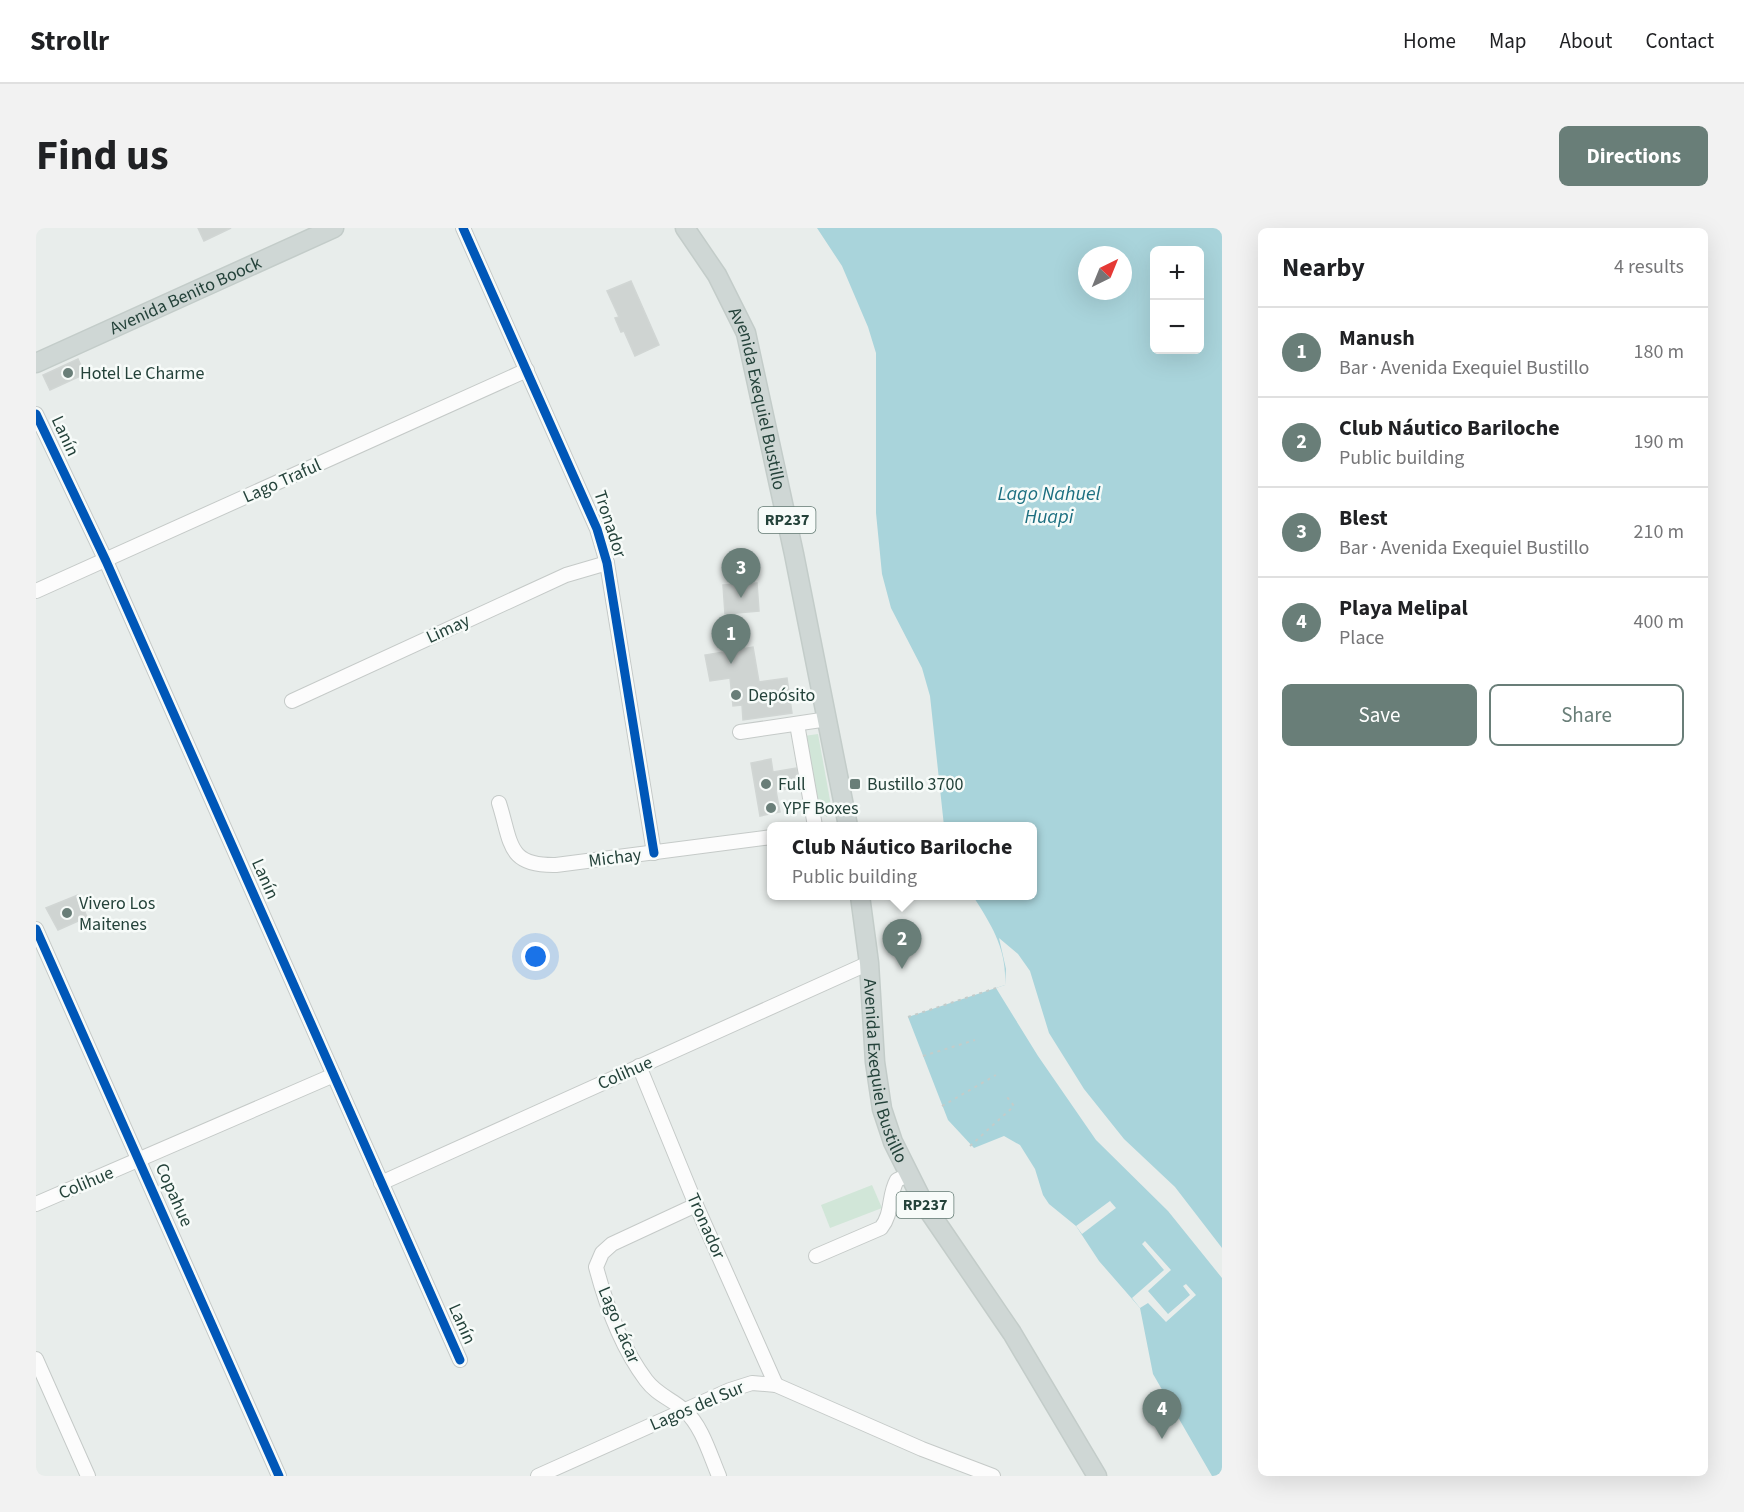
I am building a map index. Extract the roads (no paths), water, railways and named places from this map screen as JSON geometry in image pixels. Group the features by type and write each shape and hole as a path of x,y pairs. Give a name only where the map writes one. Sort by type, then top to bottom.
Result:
{"main road":[{"name":"Avenida Benito Boock","path":"36,363 334,228"},
{"name":"Avenida Exequiel Bustillo","path":"685,228 717,276 746,333 764,405 828,719 844,822"},
{"name":"Avenida Exequiel Bustillo","path":"861,900 869,963 874,1062 882,1109 908,1176 1012,1333 1097,1476"}],"street":[{"name":"Tronador","path":"463,228 590,507 607,563 654,853"},
{"name":"Lago Traful","path":"36,591 527,370"},
{"name":"Lanín","path":"36,414 106,561 460,1360"},
{"name":"Limay","path":"292,701 566,575 607,563"},
{"path":"740,732 828,719"},
{"path":"796,724 814,822"},
{"name":"Michay","path":"500,803 513,848 521,860 533,866 767,838"},
{"name":"Copahue","path":"36,929 279,1476"},
{"name":"Colihue","path":"381,1183 869,963"},
{"name":"Tronador","path":"639,1066 696,1205 776,1385"},
{"name":"Colihue","path":"36,1204 334,1075"},
{"path":"816,1256 881,1228 891,1208 891,1190 897,1180 908,1176"},
{"name":"Lago Lácar","path":"685,1410 659,1396 636,1365 621,1336 596,1267 602,1252 612,1244 696,1205"},
{"path":"36,1359 88,1476"},
{"name":"Lagos del Sur","path":"537,1476 685,1410 752,1383 776,1385 922,1449 993,1476"},
{"path":"685,1410 696,1423 719,1476"}],"water":[{"name":"Lago Nahuel Huapi","path":"817,228 1222,228 1222,1476 1212,1476 1153,1374 1140,1308 1099,1261 1076,1226 1049,1204 1043,1195 1035,1169 1020,1145 1004,1136 974,1148 948,1120 908,1017 1005,985 1001,949 975,900 1037,900 1037,822 944,822 930,696 922,668 891,608 882,574 876,513 876,353 868,327 842,266"}],"place":[{"name":"Hotel Le Charme","path":"68,373"},
{"name":"Blest","path":"741,598"},
{"name":"Manush","path":"731,664"},
{"name":"Depósito","path":"736,695"},
{"name":"Full","path":"766,784"},
{"name":"Bustillo 3700","path":"855,784"},
{"name":"YPF Boxes","path":"771,808"},
{"name":"Vivero Los Maitenes","path":"67,913"},
{"name":"Club Náutico Bariloche","path":"902,969"},
{"name":"Playa Melipal","path":"1162,1439"}]}
